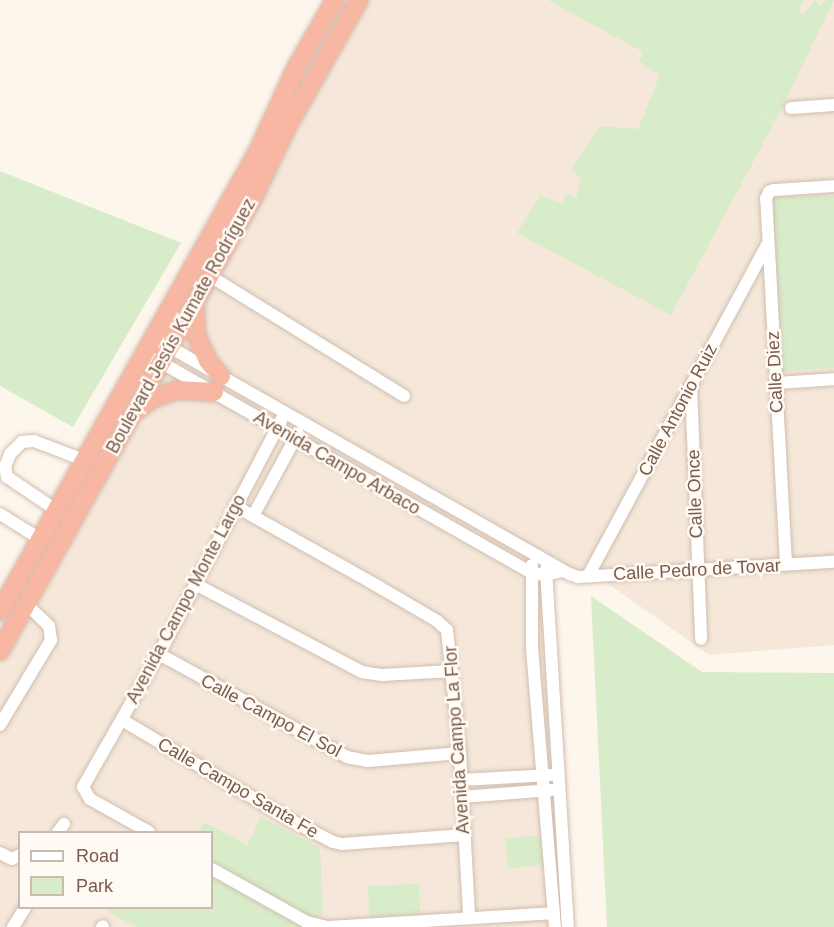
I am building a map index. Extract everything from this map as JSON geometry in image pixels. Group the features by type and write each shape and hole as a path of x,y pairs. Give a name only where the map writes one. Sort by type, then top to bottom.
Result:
{"highway":[{"name":"Boulevard Jesús Kumate Rodríguez","path":"2,601 56,510 258,151 296,69 335,0"},
{"name":"Boulevard Jesús Kumate Rodríguez","path":"0,651 210,276 359,0"},
{"path":"296,69 314,80"},
{"path":"132,414 154,398 171,392 218,384 197,337 195,301"}],"street":[{"path":"790,108 834,105"},
{"name":"Calle Diez","path":"786,564 766,199 769,192 779,189 834,186"},
{"name":"Calle Antonio Ruiz","path":"588,576 768,243"},
{"path":"210,276 404,396"},
{"name":"Avenida Campo Arbaco","path":"148,344 218,384 285,413 562,571"},
{"path":"776,383 834,379"},
{"name":"Avenida Campo Arbaco","path":"218,384 277,428 531,573 546,575"},
{"name":"Calle Once","path":"692,385 701,639"},
{"name":"Avenida Campo Monte Largo","path":"146,831 90,799 83,791 84,783 159,654 285,413"},
{"path":"253,516 303,423"},
{"path":"56,510 7,477 5,467 10,454 22,442 34,441 84,460"},
{"name":"Avenida Campo La Flor","path":"235,506 441,624 450,639 460,753 469,916"},
{"path":"0,514 40,538"},
{"path":"533,555 531,573 532,648 555,927"},
{"path":"546,561 568,927"},
{"name":"Calle Pedro de Tovar","path":"562,571 579,577 834,562"},
{"path":"546,575 562,571"},
{"path":"195,584 362,672 382,675 452,671"},
{"path":"0,725 51,640 49,626 26,604"},
{"name":"Calle Campo El Sol","path":"159,654 347,757 368,761 460,753"},
{"name":"Calle Campo Santa Fe","path":"122,720 292,821 333,842 342,844 465,835"},
{"path":"461,780 558,775"},
{"path":"462,797 559,789"},
{"path":"0,845 18,855 12,859 0,853"},
{"path":"213,870 296,917 327,927 469,916 554,913"},
{"path":"13,927 24,909"}],"shaded area":[{"path":"339,0 834,0 834,645 709,655 593,573 542,576 564,927 0,927 0,622"}],"green space":[{"path":"548,0 804,0 799,9 802,16 815,1 821,6 825,0 834,0 775,122 726,96 774,123 671,315 517,233 540,196 562,203 566,194 576,198 581,178 571,169 601,126 638,129 660,75 639,61 643,52"},
{"path":"0,171 181,243 73,427 0,386"},
{"path":"834,195 834,368 781,371 771,197"},
{"path":"591,596 702,672 834,673 834,927 607,927"},
{"path":"261,817 320,848 323,912 317,919 311,920 213,863 213,831 199,831 204,822 247,845"},
{"path":"540,835 543,865 508,868 505,839"},
{"path":"213,876 307,927 136,927 107,911 108,909 213,909"},
{"path":"419,884 420,915 369,917 368,886"}]}
